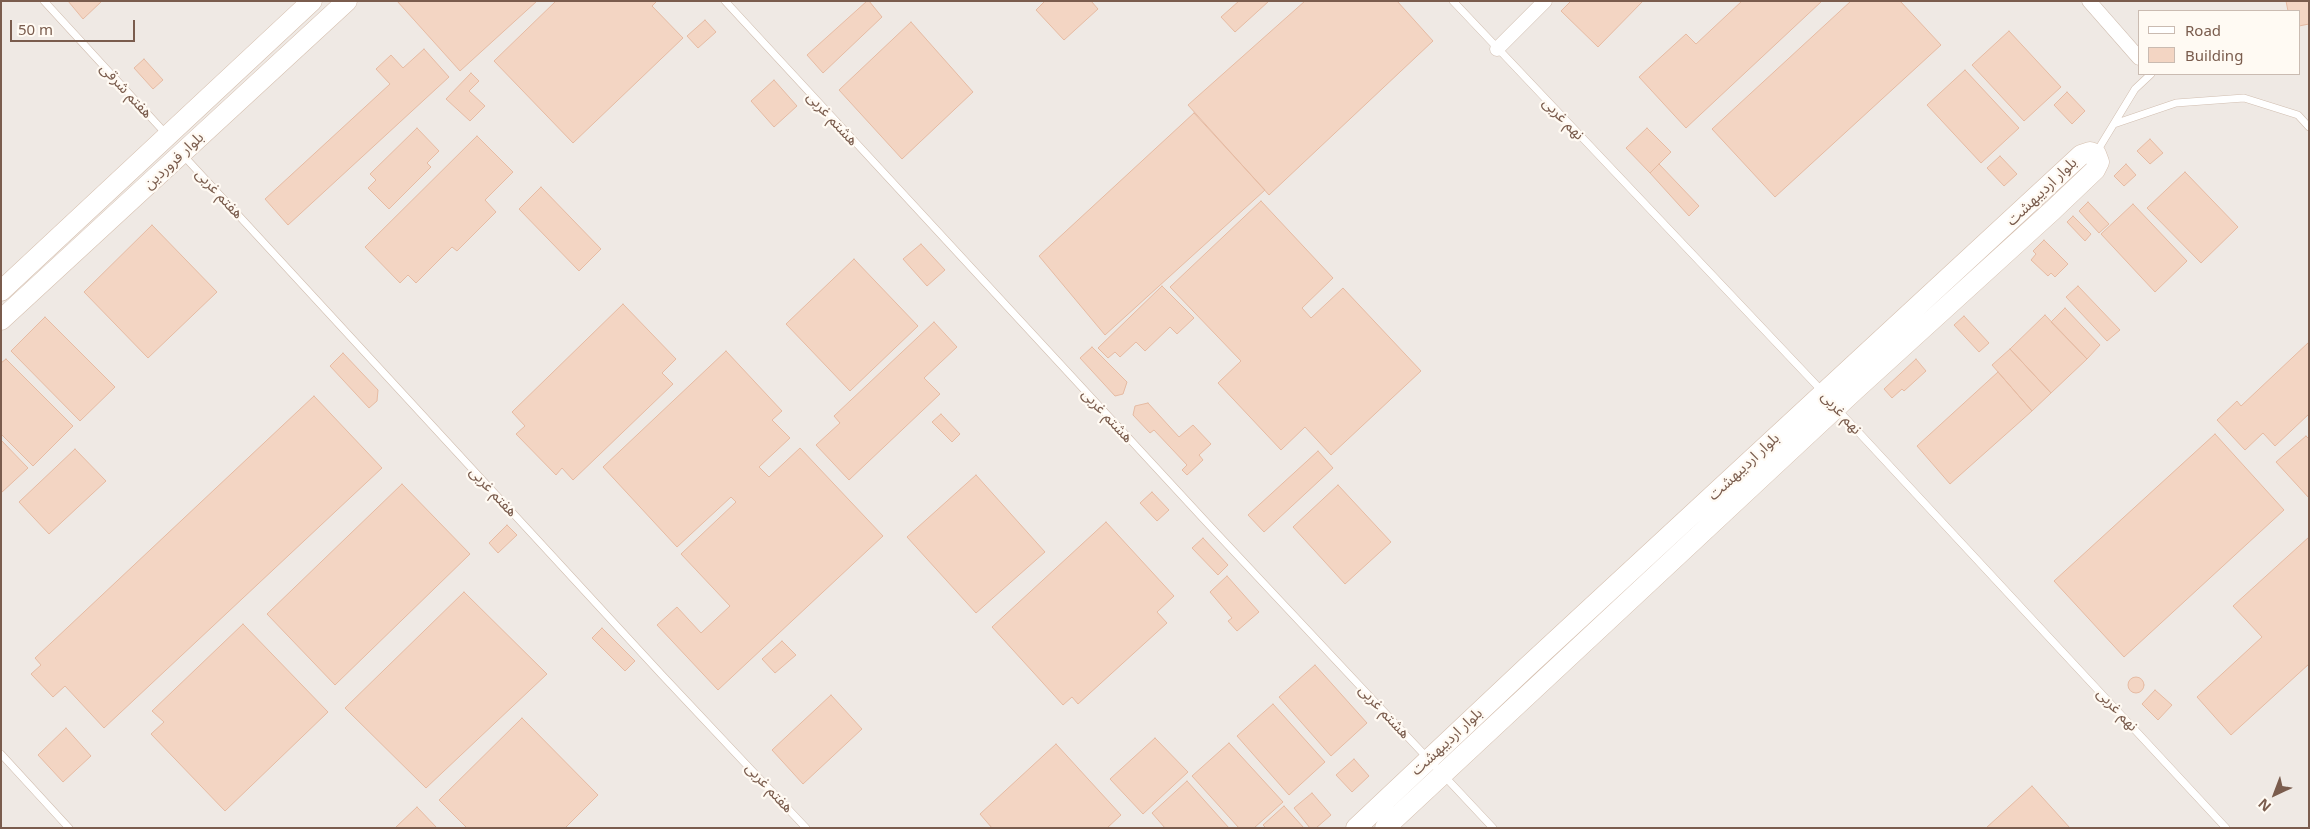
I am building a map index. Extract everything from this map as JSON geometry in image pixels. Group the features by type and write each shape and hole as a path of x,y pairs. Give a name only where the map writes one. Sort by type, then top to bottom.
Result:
{"street":[{"name":"بلوار فروردین","path":"1,291 312,1"},
{"name":"بلوار فروردین","path":"1,320 346,1"},
{"path":"1497,50 1545,1"},
{"path":"2088,1 2138,57"},
{"path":"168,136 182,154"},
{"name":"بلوار اردیبهشت","path":"1356,828 1435,767 1830,401 2088,177 2099,162 2096,154"},
{"name":"بلوار اردیبهشت","path":"1385,828 1435,767"}],"lane":[{"name":"هفتم شرقی","path":"44,1 168,136"},
{"name":"هشتم غربی","path":"724,1 1493,828"},
{"name":"نهم غربی","path":"1453,1 1497,50 1830,401 2226,828"},
{"path":"2096,154 2135,89 2150,75"},
{"path":"2114,124 2176,104 2244,98 2298,116 2309,127"},
{"name":"هفتم غربی","path":"182,154 662,675 806,828"},
{"path":"1,754 69,828"}],"shaded area":[{"path":"1,1 2309,1 2309,828 1,828"}],"building":[{"path":"68,1 102,1 83,19"},
{"path":"397,1 537,1 460,71"},
{"path":"556,1 657,1 652,6 683,38 573,143 494,61"},
{"path":"867,1 882,17 823,73 807,55"},
{"path":"1045,1 1091,1 1098,9 1064,40 1036,10"},
{"path":"1239,1 1269,1 1235,32 1221,17"},
{"path":"1305,1 1397,1 1433,41 1269,195 1188,105"},
{"path":"1571,1 1643,1 1598,47 1561,11"},
{"path":"1742,1 1822,1 1686,128 1639,77 1686,34 1696,44"},
{"path":"1851,1 1900,1 1941,45 1775,197 1712,129"},
{"path":"2286,1 2309,1 2309,24 2300,26 2300,10 2288,10"},
{"path":"705,20 716,32 698,48 687,36"},
{"path":"911,22 973,92 902,159 839,90"},
{"path":"2009,31 2061,87 2024,121 1972,65"},
{"path":"424,49 449,77 288,225 265,199 390,84 376,69 391,55 403,68"},
{"path":"144,59 163,80 153,89 134,68"},
{"path":"1965,70 2019,128 1981,163 1927,105"},
{"path":"471,73 479,81 469,91 485,106 470,121 446,99"},
{"path":"774,80 797,106 774,127 751,101"},
{"path":"2067,92 2085,111 2072,124 2054,105"},
{"path":"1194,113 1265,190 1105,335 1039,256"},
{"path":"417,128 439,151 427,163 431,167 389,209 368,188 376,180 370,174"},
{"path":"1647,128 1671,152 1650,173 1626,148"},
{"path":"477,136 513,172 485,200 496,212 457,251 452,247 416,283 408,275 400,283 365,247"},
{"path":"2150,139 2163,153 2150,164 2137,151"},
{"path":"2000,156 2017,174 2004,186 1987,168"},
{"path":"1659,164 1699,206 1689,216 1650,173"},
{"path":"2126,164 2136,175 2124,186 2114,176"},
{"path":"2185,172 2238,227 2201,263 2147,208"},
{"path":"541,187 601,249 579,271 519,209"},
{"path":"1261,201 1333,278 1302,308 1311,318 1343,288 1421,371 1331,455 1305,427 1281,450 1218,383 1241,361 1170,287"},
{"path":"2088,202 2109,224 2099,233 2079,211"},
{"path":"2133,204 2187,261 2155,292 2101,234"},
{"path":"2073,216 2091,234 2085,241 2067,222"},
{"path":"152,225 217,292 148,358 84,292"},
{"path":"2044,240 2068,264 2055,277 2051,273 2048,276 2031,260 2036,254 2033,251"},
{"path":"921,244 945,270 927,286 903,259"},
{"path":"854,259 918,326 850,391 786,324"},
{"path":"1162,286 1194,318 1177,334 1170,327 1145,351 1136,342 1120,357 1115,352 1108,358 1098,348"},
{"path":"2078,286 2120,330 2107,341 2066,297"},
{"path":"623,304 676,359 662,373 673,384 573,480 562,468 556,475 516,434 525,426 512,412"},
{"path":"2065,308 2100,345 2087,359 2051,322"},
{"path":"2045,315 2087,359 2051,393 2010,349"},
{"path":"1964,316 1989,343 1979,352 1954,325"},
{"path":"45,317 115,387 80,421 11,351"},
{"path":"934,322 957,347 924,378 940,394 849,480 816,445 840,423 834,416"},
{"path":"2309,342 2309,414 2275,446 2263,433 2245,450 2217,420 2237,401 2241,406"},
{"path":"1092,347 1127,382 1123,394 1115,396 1080,358"},
{"path":"2010,349 2051,393 2032,411 1992,365"},
{"path":"726,351 782,411 772,420 790,438 759,467 769,477 800,448 883,536 718,690 657,625 677,607 701,633 730,606 681,554 736,502 731,497 677,547 603,467"},
{"path":"343,353 378,390 377,401 369,408 330,366"},
{"path":"6,359 73,426 33,466 1,434 1,363"},
{"path":"1916,359 1926,371 1904,391 1902,389 1892,398 1884,389"},
{"path":"1998,372 2032,411 1950,484 1917,446"},
{"path":"314,396 382,468 104,728 65,686 53,697 31,674 41,665 35,658"},
{"path":"1148,403 1179,437 1193,425 1211,444 1199,455 1203,460 1187,475 1182,470 1187,465 1154,430 1150,433 1133,415 1135,406"},
{"path":"941,414 960,434 952,442 932,422"},
{"path":"2215,434 2284,510 2124,657 2054,581"},
{"path":"2306,436 2309,439 2309,498 2276,462"},
{"path":"1,440 28,468 1,493"},
{"path":"75,449 106,481 49,534 19,502"},
{"path":"1318,451 1333,468 1264,532 1248,515"},
{"path":"976,475 1045,552 976,613 907,537"},
{"path":"402,484 470,554 335,685 267,614"},
{"path":"1338,485 1391,542 1345,584 1293,527"},
{"path":"1152,492 1169,510 1157,521 1140,503"},
{"path":"1106,522 1174,596 1157,612 1167,623 1078,704 1072,697 1063,705 992,627"},
{"path":"507,525 517,535 498,553 489,543"},
{"path":"2309,537 2309,664 2231,735 2197,697 2262,637 2233,606"},
{"path":"1203,538 1228,565 1218,575 1192,548"},
{"path":"1227,576 1259,612 1237,631 1228,621 1232,618 1210,592"},
{"path":"464,592 547,674 426,788 345,708"},
{"path":"243,624 328,712 225,811 151,734 164,722 152,711"},
{"path":"602,628 635,661 625,671 592,638"},
{"path":"782,641 796,655 775,673 762,659"},
{"path":"1315,665 1367,723 1331,756 1279,697"},
{"path":"2136,677 2144,685 2136,693 2128,685"},
{"path":"2155,690 2172,705 2158,720 2142,704"},
{"path":"831,695 862,729 803,784 772,750"},
{"path":"1273,704 1325,762 1289,795 1237,736"},
{"path":"522,718 598,795 565,828 467,828 439,800"},
{"path":"66,728 91,756 63,782 38,755"},
{"path":"1155,738 1188,772 1143,814 1110,779"},
{"path":"1229,743 1283,802 1254,828 1239,828 1192,776"},
{"path":"1056,744 1121,815 1107,828 992,828 980,814"},
{"path":"1354,759 1369,776 1352,792 1336,775"},
{"path":"1187,781 1229,828 1165,828 1152,813"},
{"path":"2032,786 2070,828 1986,828"},
{"path":"1312,793 1331,815 1316,828 1310,828 1294,808"},
{"path":"1284,806 1304,828 1266,828 1263,825"},
{"path":"417,807 437,828 395,828"}]}
